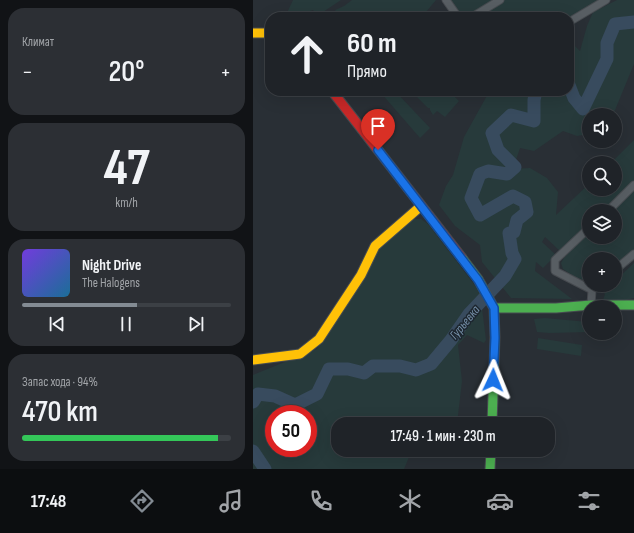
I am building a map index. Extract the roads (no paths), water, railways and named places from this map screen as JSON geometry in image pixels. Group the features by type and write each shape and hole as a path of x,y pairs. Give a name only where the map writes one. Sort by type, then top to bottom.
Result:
{"main road":[{"path":"253,34 265,33"},
{"path":"336,96 478,280 494,308 495,338 492,417"},
{"path":"253,360 300,354 319,339 361,275 375,246 421,206"},
{"path":"622,304 634,304"},
{"path":"494,308 556,308 582,306"},
{"path":"490,469 491,457"}],"street":[{"path":"445,0 454,12"},
{"path":"480,12 500,0"},
{"path":"574,19 606,0"},
{"path":"615,204 634,185"},
{"path":"582,235 555,260 555,271 582,282"},
{"path":"622,264 634,254"}],"waterway":[{"name":"Гурьевка","path":"573,96 583,109 607,59 607,43 615,24 634,22"},
{"name":"Гурьевка","path":"253,402 258,394 275,396 295,405 317,394 329,369 348,369 364,373 373,366 400,366 416,370 431,364 451,340 469,314 505,276 515,259 512,253 509,233 514,232 517,220 527,212 525,202 513,196 480,215 471,198 480,174 488,171 507,174 515,167 498,150 492,133 511,115 534,121 535,96"},
{"name":"Гурьевка","path":"253,451 265,469"}]}
